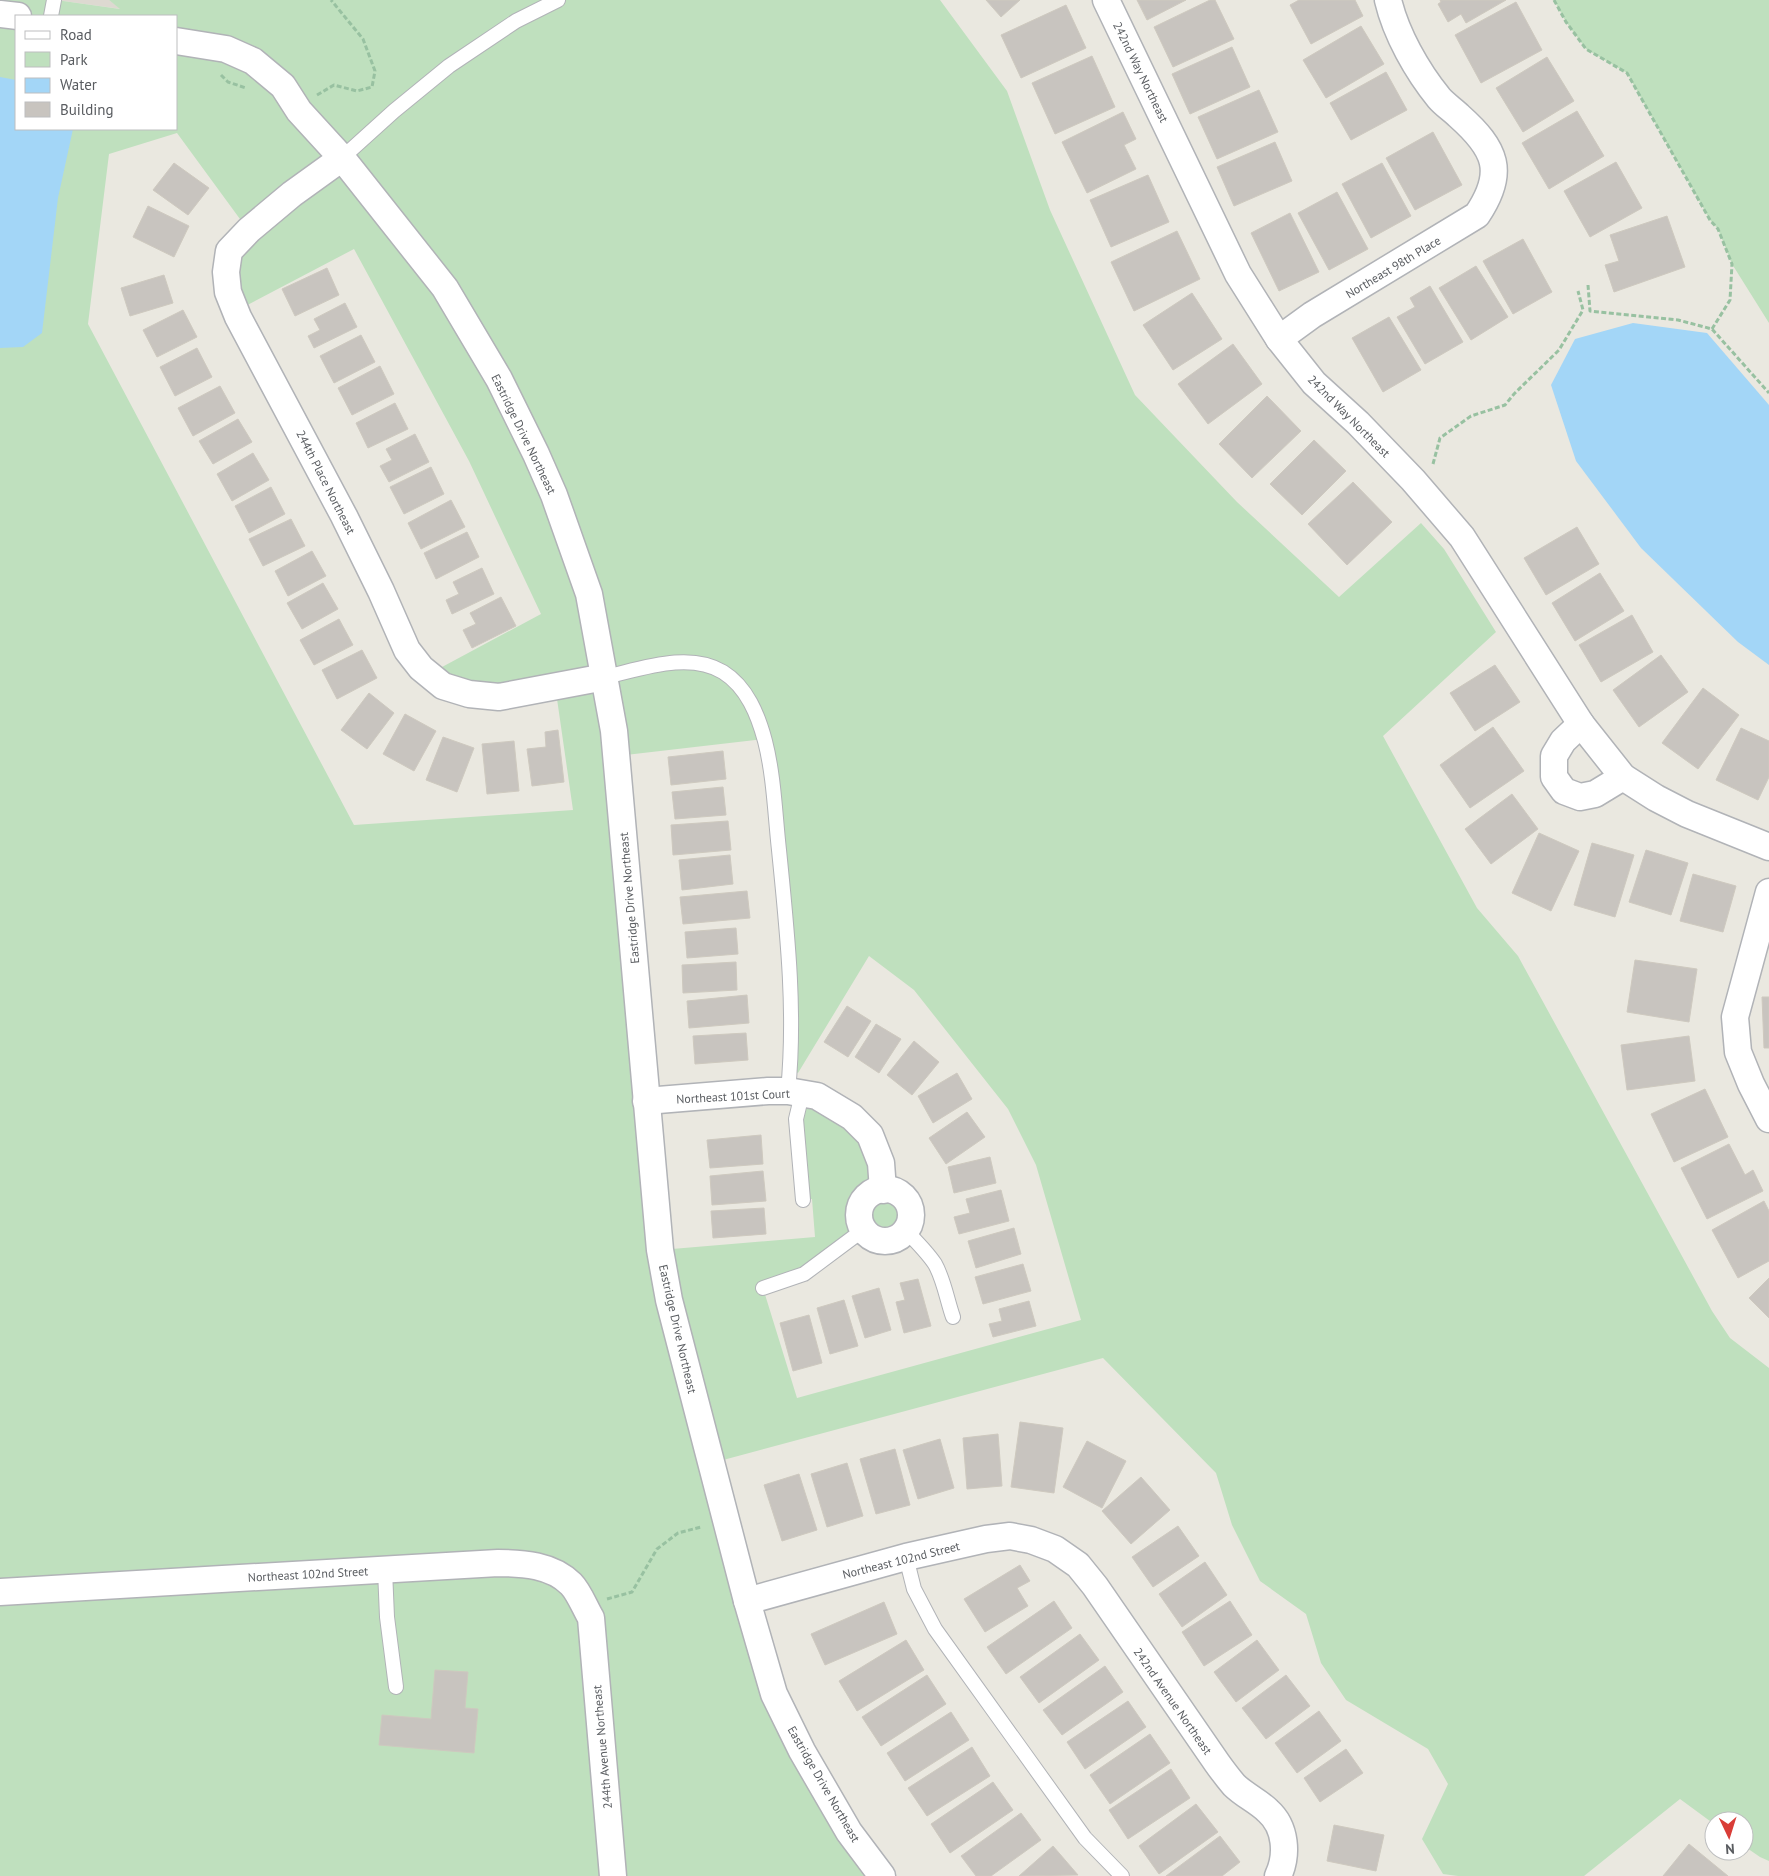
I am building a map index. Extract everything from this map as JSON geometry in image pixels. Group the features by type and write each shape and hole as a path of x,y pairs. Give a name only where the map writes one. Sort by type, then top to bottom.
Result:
{"street":[{"name":"242nd Way Northeast","path":"1106,0 1238,274 1279,339 1314,383 1358,423 1413,480 1462,537 1581,724 1623,777 1656,798 1687,814 1769,847"},
{"name":"Northeast 98th Place","path":"1279,339 1312,315 1477,215 1487,200 1494,183 1493,163 1487,145 1475,131 1440,100 1431,88 1410,54 1391,15 1388,0"},
{"path":"0,14 15,16"},
{"name":"Eastridge Drive Northeast","path":"178,41 226,49 253,61 283,86 299,111 342,158 445,288 503,388 554,495 589,594 614,731 660,1250 669,1300 774,1694 798,1742 850,1832 882,1876"},
{"name":"244th Place Northeast","path":"342,158 292,194 248,230 229,251 226,272 228,292 238,317 344,516 407,650 421,668 443,686 469,694 499,697 605,677"},
{"path":"1581,724 1563,741 1554,756 1554,777 1564,791 1580,797 1595,794 1623,777"},
{"path":"1769,892 1734,1017 1738,1052 1751,1084 1769,1119"},
{"name":"Northeast 101st Court","path":"646,1101 741,1093 795,1092 817,1096 852,1116 870,1135 881,1163 883,1190"},
{"path":"883,1190 893,1190 906,1200 911,1215 906,1231 893,1240 884,1241 876,1240 863,1230 859,1222 860,1206 870,1194 883,1190"},
{"name":"Northeast 102nd Street","path":"748,1601 906,1557 986,1539 1010,1536 1031,1540 1055,1549"},
{"name":"242nd Avenue Northeast","path":"1055,1549 1078,1565 1095,1586 1216,1763 1235,1786 1269,1811 1277,1823 1284,1840 1281,1865"},
{"name":"Northeast 102nd Street","path":"0,1592 525,1563 552,1571 572,1585 587,1612"},
{"name":"244th Avenue Northeast","path":"587,1612 613,1876"}],"lane":[{"path":"51,15 54,0"},
{"path":"342,158 394,110 449,66 516,21 558,0"},
{"path":"605,677 673,663 700,663 722,671 735,681 745,693 752,706 768,755 788,950 791,1010 790,1069 795,1092 803,1200"},
{"path":"763,1288 804,1274 863,1230"},
{"path":"906,1231 926,1252 935,1265 953,1317"},
{"path":"906,1557 914,1589 935,1629 1080,1832 1122,1876"},
{"path":"385,1570 387,1617 396,1687"}],"path":[{"path":"317,95 334,85 357,91 372,87 375,71 363,38 331,0"},
{"path":"1554,0 1566,22 1586,50 1627,73 1710,220 1718,229 1732,264 1730,300 1712,329"},
{"path":"218,72 228,82 248,89"},
{"path":"1588,285 1590,311 1678,320 1712,329 1769,393"},
{"path":"1433,464 1440,438 1471,416 1504,406 1559,350 1583,310 1578,291"},
{"path":"587,1612 632,1592 657,1549 678,1533 701,1527"}],"shaded area":[{"path":"56,0 109,0 121,9"}],"green space":[{"path":"0,0 56,0 120,9 109,0 940,0 1007,91 1050,210 1135,395 1237,502 1339,597 1421,523 1444,549 1496,632 1383,736 1477,908 1518,956 1712,1311 1730,1338 1769,1368 1769,1861 1754,1853 1754,1811 1704,1811 1704,1817 1680,1799 1584,1876 1458,1876 1443,1874 1422,1839 1448,1784 1428,1749 1346,1700 1321,1663 1306,1614 1260,1581 1232,1525 1216,1473 1103,1358 712,1463 774,1694 882,1876 0,1876","holes":["177,133 248,230 226,272 236,311 354,249 469,461 541,614 429,674 499,697 555,685 573,810 354,825 88,324 109,154","764,739 791,1001 790,1069 798,1073 869,956 914,990 1008,1109 1036,1165 1081,1320 797,1398 763,1288 828,1257 863,1230 875,1239 887,1241 898,1238 906,1231 910,1221 910,1210 905,1199 893,1190 837,1107 802,1094 803,1200 812,1199 815,1237 660,1250 617,756"]},
{"path":"1554,0 1769,0 1769,323 1732,264 1718,229 1710,220 1627,73 1586,49 1566,22"}],"water":[{"path":"0,77 15,80 15,130 73,130 58,198 42,333 23,347 0,348"},
{"path":"1633,323 1707,333 1769,405 1769,665 1738,642 1641,548 1576,461 1551,385 1575,339"}],"building":[{"path":"986,0 1020,0 1001,17"},
{"path":"1137,0 1186,0 1147,20"},
{"path":"1210,0 1215,0 1234,39 1173,67 1154,27"},
{"path":"1299,0 1355,0 1363,16 1311,44 1290,5"},
{"path":"1440,0 1506,0 1466,23 1461,14 1448,22 1438,4 1441,2"},
{"path":"1516,2 1542,50 1481,83 1455,35"},
{"path":"1066,5 1086,48 1021,78 1001,35"},
{"path":"1361,26 1384,64 1326,98 1303,60"},
{"path":"1232,47 1250,87 1190,114 1172,74"},
{"path":"1092,56 1115,107 1055,134 1032,83"},
{"path":"1547,57 1574,101 1523,132 1496,88"},
{"path":"1386,72 1407,110 1351,140 1330,103"},
{"path":"1259,90 1278,132 1217,159 1198,117"},
{"path":"1577,111 1604,156 1549,189 1522,143"},
{"path":"1123,112 1136,139 1124,145 1136,169 1087,193 1062,142"},
{"path":"1433,132 1462,185 1415,210 1386,158"},
{"path":"1275,142 1292,181 1234,206 1217,167"},
{"path":"1616,162 1642,208 1590,237 1564,191"},
{"path":"174,163 209,188 188,215 153,190"},
{"path":"1382,163 1411,216 1371,238 1342,184"},
{"path":"1148,175 1169,222 1111,247 1090,200"},
{"path":"1337,192 1368,249 1329,270 1298,213"},
{"path":"148,206 189,226 174,257 133,237"},
{"path":"1290,213 1319,272 1279,291 1251,233"},
{"path":"1667,216 1685,267 1614,292 1605,265 1619,261 1610,235"},
{"path":"1177,231 1200,279 1134,311 1111,262"},
{"path":"1523,239 1552,292 1513,314 1483,261"},
{"path":"1476,266 1508,317 1471,340 1439,288"},
{"path":"327,268 339,295 295,316 282,289"},
{"path":"164,275 173,303 130,316 121,288"},
{"path":"1430,286 1463,342 1425,364 1397,317 1415,307 1410,298"},
{"path":"1192,293 1222,339 1173,370 1143,325"},
{"path":"345,303 357,327 314,348 308,336 320,330 314,319"},
{"path":"183,310 197,337 157,357 143,330"},
{"path":"1389,317 1421,370 1383,392 1352,338"},
{"path":"361,335 375,362 334,383 320,356"},
{"path":"1233,344 1262,384 1208,424 1178,384"},
{"path":"197,348 212,377 175,396 160,367"},
{"path":"380,366 394,394 352,415 338,388"},
{"path":"220,386 235,413 193,436 178,408"},
{"path":"1267,396 1301,431 1252,478 1219,444"},
{"path":"395,403 408,429 368,448 356,423"},
{"path":"238,419 252,442 213,464 199,441"},
{"path":"415,434 429,462 389,482 380,466 392,460 386,449"},
{"path":"1314,440 1346,471 1302,515 1270,484"},
{"path":"253,453 269,480 232,501 217,474"},
{"path":"431,467 444,494 404,514 390,487"},
{"path":"1353,482 1392,522 1347,565 1308,524"},
{"path":"271,487 285,514 249,533 235,506"},
{"path":"451,500 465,527 421,549 408,523"},
{"path":"291,519 305,546 263,566 249,539"},
{"path":"1577,527 1599,564 1546,595 1524,558"},
{"path":"467,532 479,557 436,579 424,553"},
{"path":"312,551 326,576 288,596 275,571"},
{"path":"482,568 494,594 452,614 446,600 459,594 453,582"},
{"path":"1600,573 1624,611 1575,641 1552,603"},
{"path":"323,583 338,609 302,629 287,603"},
{"path":"501,597 516,626 472,648 463,630 476,624 470,613"},
{"path":"1632,615 1653,652 1601,682 1579,645"},
{"path":"339,619 353,645 314,665 300,640"},
{"path":"362,650 377,678 337,699 322,670"},
{"path":"1661,655 1688,692 1639,727 1613,690"},
{"path":"1495,665 1520,702 1475,731 1450,693"},
{"path":"1703,688 1739,715 1698,769 1662,743"},
{"path":"369,693 394,713 367,749 341,730"},
{"path":"405,714 436,731 414,771 383,754"},
{"path":"1493,727 1524,771 1470,808 1440,765"},
{"path":"1741,728 1769,741 1769,777 1758,800 1716,780"},
{"path":"558,730 564,782 532,786 527,749 546,747 545,732"},
{"path":"443,737 474,748 457,792 426,780"},
{"path":"514,741 519,791 487,794 482,744"},
{"path":"723,751 726,779 671,785 668,757"},
{"path":"723,787 726,815 675,819 672,792"},
{"path":"1512,794 1538,829 1491,864 1465,829"},
{"path":"728,821 731,850 673,855 671,825"},
{"path":"1539,833 1579,851 1551,911 1512,893"},
{"path":"1592,843 1634,855 1615,917 1574,905"},
{"path":"1646,850 1688,863 1671,915 1629,902"},
{"path":"730,855 733,884 682,890 679,860"},
{"path":"1693,874 1736,886 1723,932 1680,921"},
{"path":"747,891 750,918 683,924 680,897"},
{"path":"736,928 738,954 687,958 685,932"},
{"path":"1635,960 1697,969 1689,1022 1627,1012"},
{"path":"736,962 737,990 683,993 682,965"},
{"path":"747,995 749,1023 689,1028 687,1001"},
{"path":"1762,997 1769,997 1769,1048 1764,1048"},
{"path":"847,1006 871,1021 848,1057 824,1042"},
{"path":"876,1024 901,1039 879,1073 855,1057"},
{"path":"746,1033 748,1060 695,1064 693,1036"},
{"path":"1689,1036 1695,1081 1627,1090 1621,1045"},
{"path":"914,1041 939,1062 912,1095 887,1075"},
{"path":"957,1073 972,1099 933,1123 918,1096"},
{"path":"1705,1089 1728,1137 1674,1162 1651,1114"},
{"path":"967,1112 985,1137 946,1164 929,1138"},
{"path":"761,1135 763,1164 710,1168 707,1140"},
{"path":"1729,1144 1745,1175 1753,1170 1763,1191 1707,1219 1681,1168"},
{"path":"990,1157 996,1183 954,1193 948,1167"},
{"path":"763,1171 766,1201 712,1205 710,1176"},
{"path":"1001,1190 1009,1221 959,1234 954,1217 970,1213 966,1199"},
{"path":"1764,1201 1769,1211 1769,1261 1738,1278 1712,1230"},
{"path":"764,1208 766,1234 713,1238 711,1211"},
{"path":"1014,1228 1021,1254 976,1268 968,1241"},
{"path":"1023,1264 1031,1291 983,1304 975,1277"},
{"path":"1769,1278 1769,1318 1749,1298"},
{"path":"918,1279 931,1326 904,1333 896,1302 905,1300 900,1283"},
{"path":"879,1288 891,1330 865,1338 852,1296"},
{"path":"844,1300 858,1346 830,1354 817,1308"},
{"path":"1029,1301 1036,1326 993,1337 989,1324 1002,1321 999,1309"},
{"path":"809,1315 822,1363 793,1371 780,1323"},
{"path":"1020,1422 1063,1428 1054,1493 1011,1487"},
{"path":"998,1434 1002,1486 967,1489 963,1438"},
{"path":"940,1439 954,1488 918,1499 903,1450"},
{"path":"1087,1441 1126,1461 1102,1508 1063,1487"},
{"path":"895,1449 910,1505 876,1514 860,1459"},
{"path":"847,1463 863,1516 827,1527 811,1474"},
{"path":"799,1474 817,1530 782,1541 764,1485"},
{"path":"1141,1477 1170,1510 1131,1544 1102,1511"},
{"path":"1178,1526 1199,1556 1153,1587 1132,1557"},
{"path":"1205,1562 1227,1595 1182,1627 1159,1594"},
{"path":"1020,1565 1030,1581 1017,1588 1028,1606 985,1632 964,1599"},
{"path":"1054,1601 1072,1628 1006,1674 987,1647"},
{"path":"1230,1601 1252,1635 1204,1666 1182,1632"},
{"path":"884,1602 897,1634 825,1665 811,1634"},
{"path":"1080,1634 1099,1660 1039,1703 1020,1677"},
{"path":"906,1640 924,1670 857,1711 839,1681"},
{"path":"1257,1640 1279,1670 1236,1702 1214,1672"},
{"path":"1105,1666 1123,1692 1062,1735 1043,1710"},
{"path":"435,1670 468,1672 465,1708 478,1709 474,1753 379,1745 382,1715 431,1719"},
{"path":"927,1675 946,1704 881,1746 862,1717"},
{"path":"1286,1675 1310,1706 1266,1739 1242,1708"},
{"path":"1128,1701 1146,1727 1085,1769 1067,1742"},
{"path":"1319,1711 1341,1741 1297,1773 1275,1743"},
{"path":"951,1712 969,1740 905,1781 887,1753"},
{"path":"1150,1734 1170,1763 1110,1804 1090,1775"},
{"path":"972,1747 990,1776 927,1816 908,1788"},
{"path":"1346,1749 1363,1773 1320,1802 1304,1778"},
{"path":"1171,1769 1190,1798 1128,1839 1109,1810"},
{"path":"993,1782 1013,1810 950,1853 931,1824"},
{"path":"1196,1804 1218,1832 1159,1874 1139,1846"},
{"path":"1021,1813 1041,1840 991,1876 976,1876 961,1856"},
{"path":"1334,1825 1384,1835 1376,1871 1327,1861"},
{"path":"1220,1836 1240,1862 1222,1876 1166,1876"},
{"path":"1689,1844 1704,1856 1704,1861 1710,1861 1728,1876 1663,1876"},
{"path":"1053,1846 1078,1875 1019,1876"}]}
